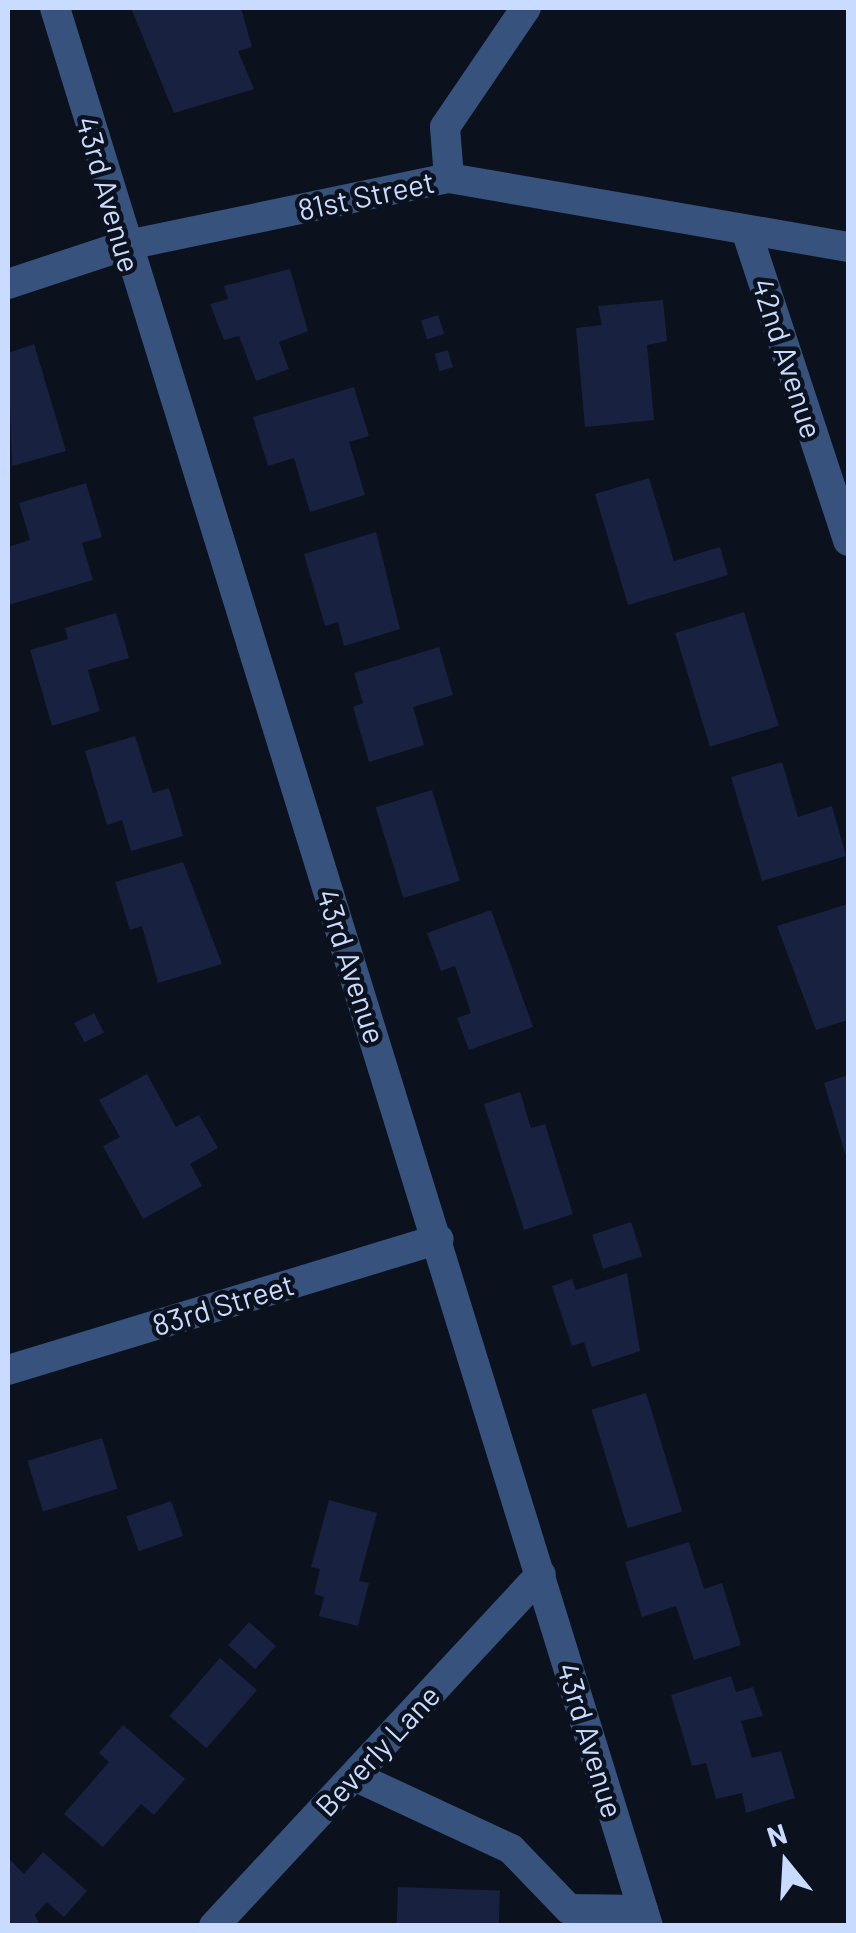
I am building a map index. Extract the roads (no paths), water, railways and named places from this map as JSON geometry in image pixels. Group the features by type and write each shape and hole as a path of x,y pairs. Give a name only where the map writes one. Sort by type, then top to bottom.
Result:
{"street":[{"name":"43rd Avenue","path":"55,8 124,246 438,1239 645,1918"},
{"path":"449,178 444,127 526,8"},
{"name":"81st Street","path":"8,284 124,246 449,178 747,233 848,247"},
{"name":"42nd Avenue","path":"747,233 848,541"},
{"name":"83rd Street","path":"8,1370 438,1239"},
{"name":"Beverly Lane","path":"214,1926 541,1574"},
{"path":"354,1776 511,1849 568,1909 645,1918"}]}
